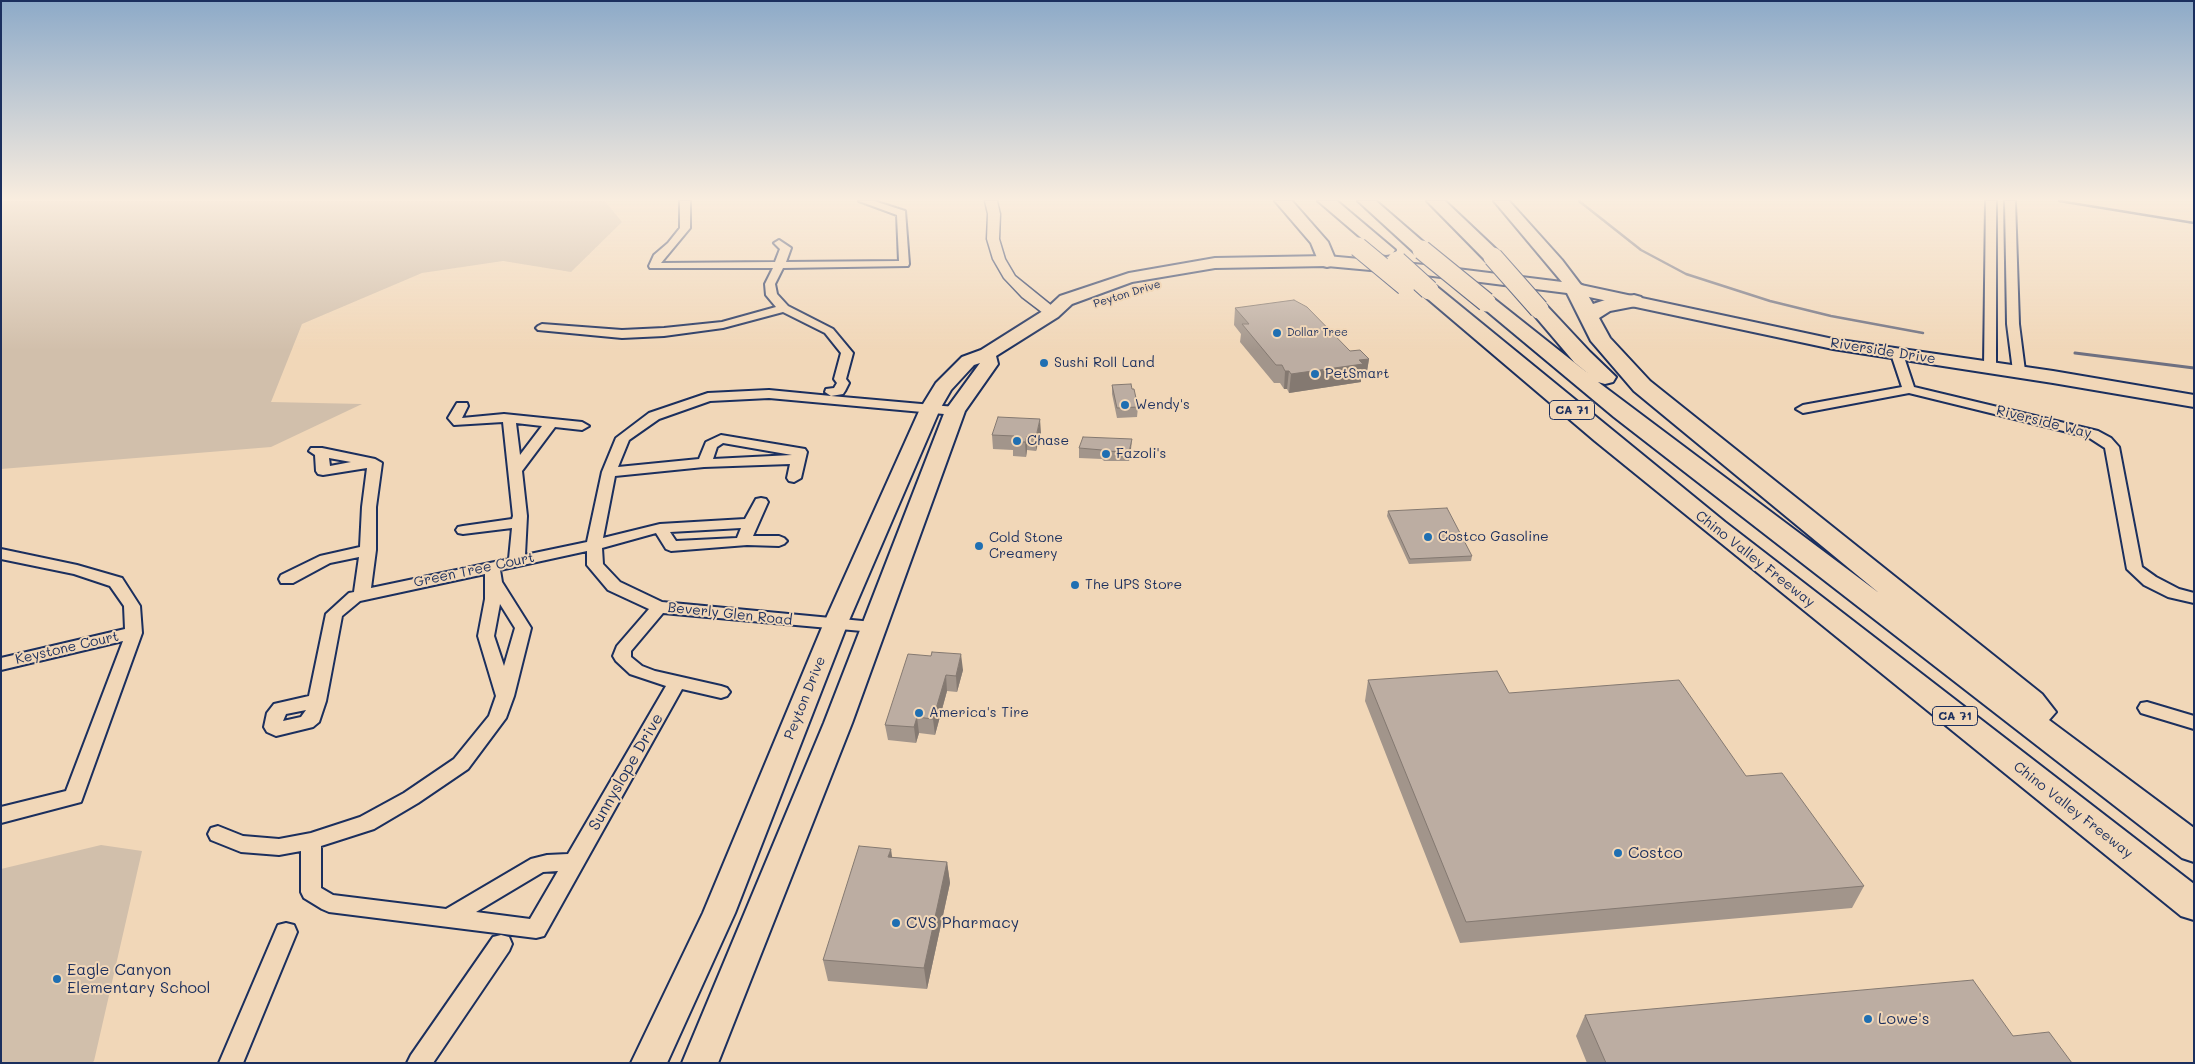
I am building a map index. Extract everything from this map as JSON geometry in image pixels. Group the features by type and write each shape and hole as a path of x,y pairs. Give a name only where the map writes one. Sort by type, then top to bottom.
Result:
{"highway":[{"path":"1322,251 1327,262"},
{"path":"1362,251 1536,399 1716,528"},
{"name":"Chino Valley Freeway","path":"1387,251 1430,290 1603,436 1716,528 2194,905"},
{"name":"CA 71","path":"1423,251 1622,412 2194,848"},
{"path":"1487,251 1582,357 1750,509"},
{"path":"1575,289 1589,318 1607,348 1642,386 2031,702 2102,778"},
{"path":"1589,318 1593,312 1605,306 1634,300"}],"main road":[{"path":"1545,251 1575,289"},
{"name":"Peyton Drive","path":"649,1063 719,914 835,625 930,409 955,373 968,362 987,354 1052,313 1081,309 1145,287 1222,273 1260,263 1327,262 1425,270 1575,289"},
{"name":"Riverside Drive","path":"1575,289 1634,300 1771,332 2194,401"},
{"path":"700,1063 835,732 955,411 966,392 989,364 987,354"}],"street":[{"path":"665,251 658,257 654,266 904,264 903,251"},
{"path":"785,251 770,284 772,295 784,308 830,331 847,353 840,379 843,383 839,391 829,396"},
{"path":"996,251 1010,278 1052,313"},
{"path":"1990,367 1991,251"},
{"path":"2011,251 2013,324 2019,371"},
{"path":"542,328 622,334 664,332 723,325 784,308"},
{"path":"1803,409 1909,389 1897,354"},
{"name":"Riverside Way","path":"1909,389 2092,434 2106,441 2112,447 2135,569 2150,581 2174,593 2194,598"},
{"name":"Beverly Glen Road","path":"873,627 835,625 659,607 614,586 595,565 594,545 609,472 622,438 654,416 681,405 708,398 769,394 829,396 955,411"},
{"path":"462,406 455,418 460,422 509,419 582,426"},
{"path":"509,419 516,469 520,523 517,560"},
{"path":"516,469 551,423"},
{"path":"704,463 711,445 721,439 800,450"},
{"path":"609,472 704,463 793,460 800,450"},
{"path":"794,478 800,450"},
{"path":"317,701 334,614 358,596 368,550 369,507 375,462 319,452"},
{"path":"744,540 749,525 761,502"},
{"path":"464,530 520,523"},
{"name":"Green Tree Court","path":"358,596 493,574 517,560 594,545 660,528 745,523 749,525"},
{"path":"660,528 671,546 744,540 779,541"},
{"path":"288,579 325,559 368,550"},
{"path":"1,554 77,570 116,582 132,606 134,633 74,797 1,815"},
{"path":"493,574 493,599 486,636 505,696"},
{"path":"218,834 241,844 279,847 311,841 367,823 411,798 462,764 497,718 505,696 523,628 493,574"},
{"path":"659,607 623,650 622,656 629,666 636,670 677,682 721,692"},
{"name":"Keystone Court","path":"1,664 134,633"},
{"name":"Sunnyslope Drive","path":"311,841 311,892 329,903 536,929 677,682"},
{"path":"2148,708 2194,723"},
{"path":"449,918 538,865 575,862"},
{"path":"231,1063 286,932"},
{"path":"419,1063 501,944"}],"shaded area":[{"path":"1,251 593,251 571,272 503,261 422,273 302,324 271,402 362,404 271,447 1,469"},
{"name":"Eagle Canyon Elementary School","path":"101,845 142,851 94,1061 92,1063 1,1063 1,869"}],"building":[{"path":"1294,300 1307,307 1350,351 1360,350 1369,359 1359,360 1363,364 1291,374 1289,371 1285,371 1282,365 1276,365 1242,324 1249,324 1235,308"},
{"path":"1131,384 1138,407 1117,408 1112,385"},
{"path":"998,417 1040,419 1036,437 1027,436 1025,442 1012,442 1014,436 992,435"},
{"path":"1083,437 1132,439 1129,452 1104,451 1079,448"},
{"name":"Costco Gasoline","path":"1447,508 1472,556 1410,559 1388,511"},
{"name":"America's Tire","path":"932,652 961,654 956,676 946,675 933,719 917,717 914,727 885,725 908,654 931,656"},
{"name":"Costco","path":"1497,671 1509,693 1679,680 1746,776 1782,773 1864,886 1466,922 1368,680"},
{"name":"CVS Pharmacy","path":"859,846 891,849 888,857 947,862 924,968 823,960"},
{"name":"Lowe's","path":"1973,980 2013,1036 2049,1032 2072,1063 1606,1063 1585,1015"}],"waterway":[{"path":"1642,251 1686,274 1770,301 1831,316 1923,333"},
{"path":"2075,353 2194,368"}],"place":[{"name":"Dollar Tree","path":"1277,333"},
{"name":"Sushi Roll Land","path":"1044,363"},
{"name":"PetSmart","path":"1315,374"},
{"name":"Wendy's","path":"1125,405"},
{"name":"Chase","path":"1017,441"},
{"name":"Fazoli's","path":"1106,454"},
{"name":"Costco Gasoline","path":"1428,537"},
{"name":"Cold Stone Creamery","path":"979,546"},
{"name":"The UPS Store","path":"1075,585"},
{"name":"America's Tire","path":"919,713"},
{"name":"Costco","path":"1618,853"},
{"name":"CVS Pharmacy","path":"896,923"},
{"name":"Eagle Canyon Elementary School","path":"57,979"},
{"name":"Lowe's","path":"1868,1019"}]}
